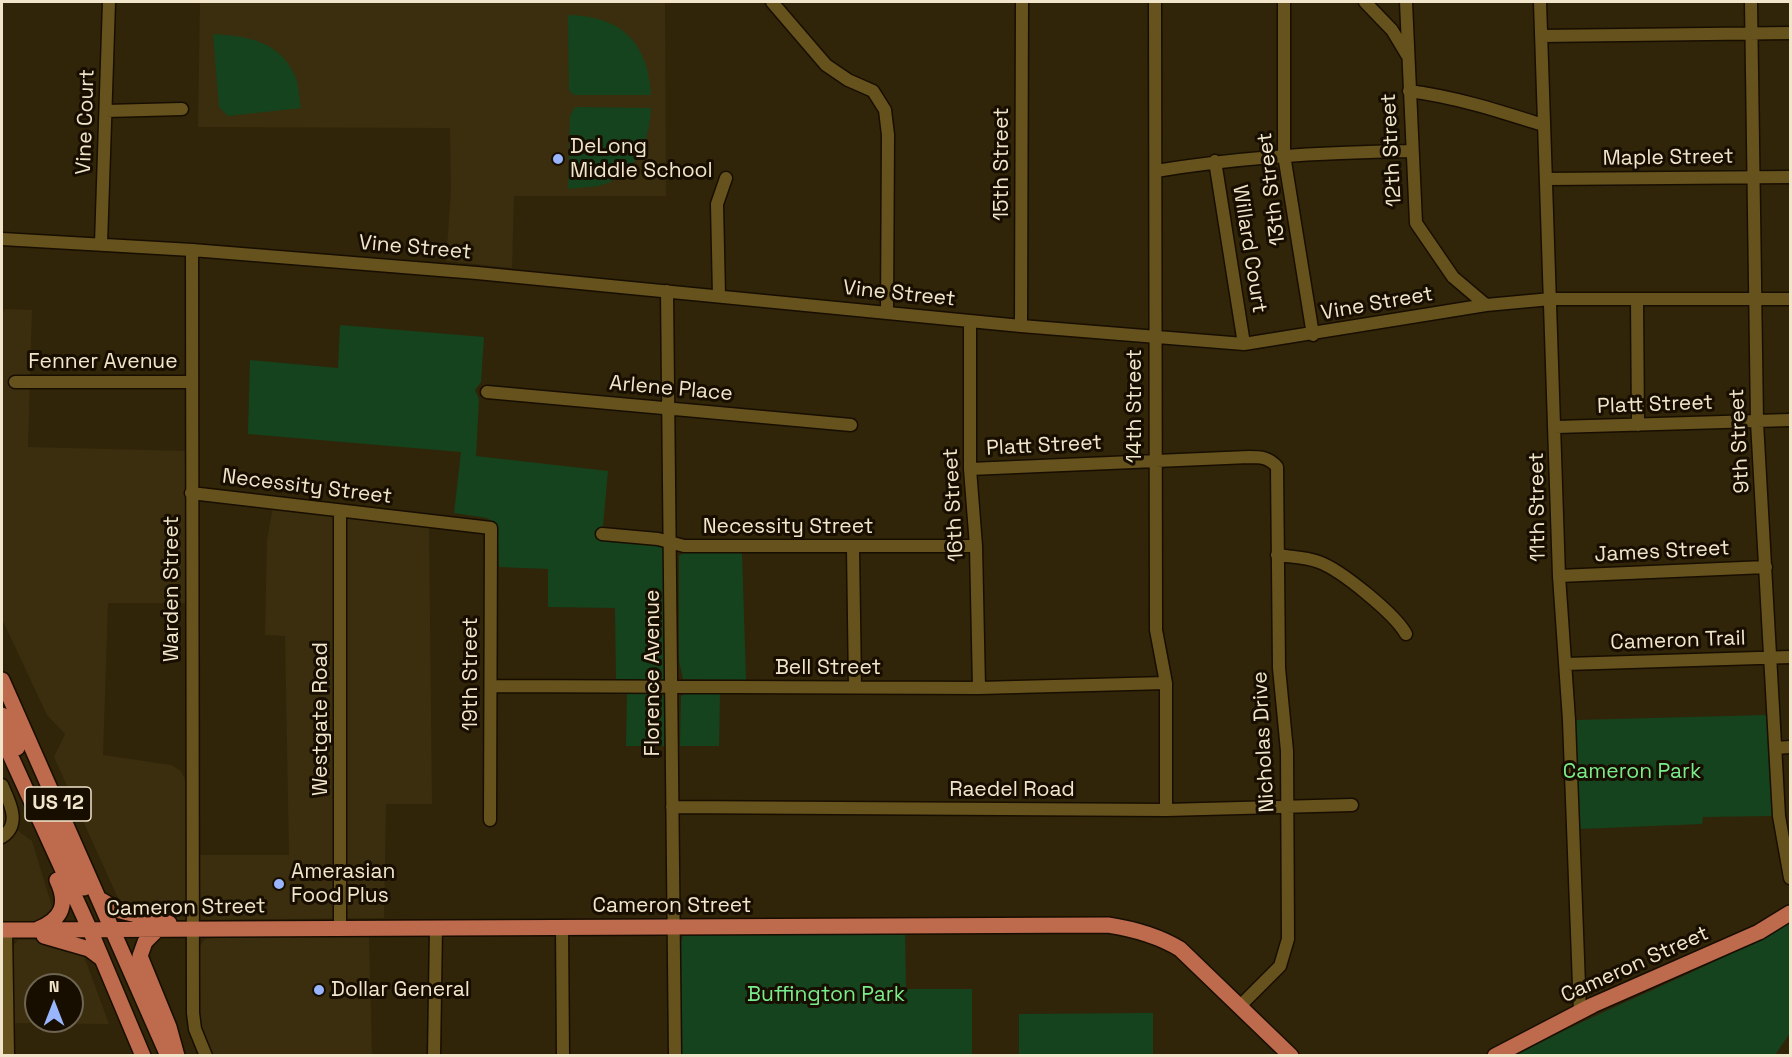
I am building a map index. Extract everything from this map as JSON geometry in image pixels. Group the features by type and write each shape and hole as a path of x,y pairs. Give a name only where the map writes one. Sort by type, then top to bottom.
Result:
{"main road":[{"name":"US 12","path":"2,680 114,929 166,1056"},
{"path":"2,715 96,912 105,924 114,929"},
{"name":"US 12","path":"2,737 103,959 143,1056"},
{"path":"16,930 58,917 64,900 48,860 34,809"},
{"path":"101,900 120,911 192,929"},
{"name":"Cameron Street","path":"1495,1056 1515,1051 1580,1011 1720,951 1791,912"},
{"name":"Cameron Street","path":"16,930 1108,925 1136,929 1172,944 1197,963 1291,1056"},
{"path":"158,929 146,942 140,956 169,1027 177,1056"},
{"path":"16,930 89,949 103,959"},
{"path":"90,930 99,933 109,941 153,1040 166,1056"}],"street":[{"name":"Vine Court","path":"101,244 109,2"},
{"path":"772,2 826,65 848,80 873,91 885,110 888,135 887,312"},
{"name":"15th Street","path":"1022,2 1022,326"},
{"name":"14th Street","path":"1155,2 1156,630 1166,683 1166,810"},
{"name":"13th Street","path":"1284,2 1284,155 1313,335"},
{"path":"1365,2 1392,30 1407,56"},
{"name":"12th Street","path":"1406,2 1416,223 1453,277 1486,305"},
{"name":"11th Street","path":"1540,2 1556,427 1559,576 1566,664 1580,1011"},
{"name":"9th Street","path":"1751,2 1756,176 1757,422 1772,657 1779,816 1791,878"},
{"path":"1541,36 1791,33"},
{"path":"1409,91 1466,101 1543,125"},
{"path":"106,111 182,109"},
{"path":"1156,171 1215,161 1284,155 1411,151"},
{"name":"Willard Court","path":"1215,161 1244,344"},
{"name":"Maple Street","path":"1546,179 1791,177"},
{"path":"718,296 717,204 726,178"},
{"name":"Vine Street","path":"2,239 192,250 667,291 1155,338 1244,344 1313,335 1486,305 1551,299 1791,299"},
{"name":"Warden Street","path":"192,250 190,382 193,1013 195,1029 206,1056"},
{"name":"Florence Avenue","path":"667,291 671,409 675,1056"},
{"path":"1637,300 1638,425"},
{"name":"16th Street","path":"970,321 970,469 976,546 979,688"},
{"name":"Fenner Avenue","path":"15,382 190,382"},
{"name":"Arlene Place","path":"487,392 851,425"},
{"name":"Platt Street","path":"1556,427 1791,420"},
{"name":"Platt Street","path":"970,469 1256,457 1272,461"},
{"name":"Nicholas Drive","path":"1240,1006 1280,966 1288,939 1286,726 1279,668 1276,467 1272,461"},
{"name":"Necessity Street","path":"191,493 491,528"},
{"name":"Westgate Road","path":"340,511 340,927"},
{"name":"19th Street","path":"490,820 491,528"},
{"name":"Necessity Street","path":"602,534 671,542 684,546 853,548 976,546"},
{"path":"853,548 855,687"},
{"path":"1277,555 1311,559 1329,567 1390,613 1400,623 1406,634"},
{"name":"James Street","path":"1559,576 1766,567"},
{"name":"Cameron Trail","path":"1566,664 1791,657"},
{"name":"Bell Street","path":"491,686 979,688 1166,683"},
{"path":"1776,748 1791,747"},
{"path":"2,785 13,814 10,828 2,837"},
{"name":"Raedel Road","path":"672,807 1166,810 1352,805"},
{"path":"434,1056 436,927"},
{"path":"562,927 562,1056"},
{"path":"8,1056 16,930"}],"shaded area":[{"name":"DeLong Middle School","path":"200,2 665,2 666,196 514,196 512,268 446,261 451,191 450,128 198,127"},
{"path":"4,309 32,310 28,447 185,451 186,603 108,603 103,755 171,765 181,771 186,782 186,855 289,855 285,636 265,635 267,539 273,507 429,524 432,804 386,804 384,918 166,920 123,909 54,757 65,734 47,715 2,619 2,317"},
{"path":"2,797 8,811 7,823 32,841 54,913 37,921 2,922"},
{"path":"369,935 372,1055 212,1055 201,1028 199,1013 199,947 205,939 231,936"},
{"path":"18,940 40,940 81,948 109,1024 84,1024 84,973 24,973 24,1023 2,1023 13,946"}],"green space":[{"path":"568,15 603,20 628,36 644,60 651,95 574,95 569,90"},
{"path":"213,34 250,39 281,55 295,76 301,108 228,116 219,107"},
{"path":"575,107 651,108 648,132 640,154 626,172 616,179 592,187 568,189 570,116"},
{"path":"340,325 484,337 481,382 475,390 479,399 476,456 608,471 602,537 657,542 665,546 667,676 664,680 616,681 615,608 548,607 548,569 499,567 497,525 487,518 454,513 461,452 248,434 250,360 338,368"},
{"path":"742,552 746,680 683,679 679,661 679,556 684,553"},
{"path":"627,692 658,693 665,696 667,746 626,746"},
{"path":"720,692 719,746 680,746 681,696 687,693"},
{"name":"Cameron Park","path":"1767,715 1773,816 1703,817 1702,824 1579,829 1576,720"},
{"path":"1790,922 1790,1033 1775,1055 1515,1056 1723,958"},
{"name":"Buffington Park","path":"905,934 906,989 972,989 972,1055 680,1056 680,946 683,935"},
{"path":"1153,1013 1153,1055 1019,1055 1019,1014"}],"place":[{"name":"DeLong Middle School","path":"558,159"},
{"name":"Amerasian Food Plus","path":"279,884"},
{"name":"Dollar General","path":"319,990"}]}
